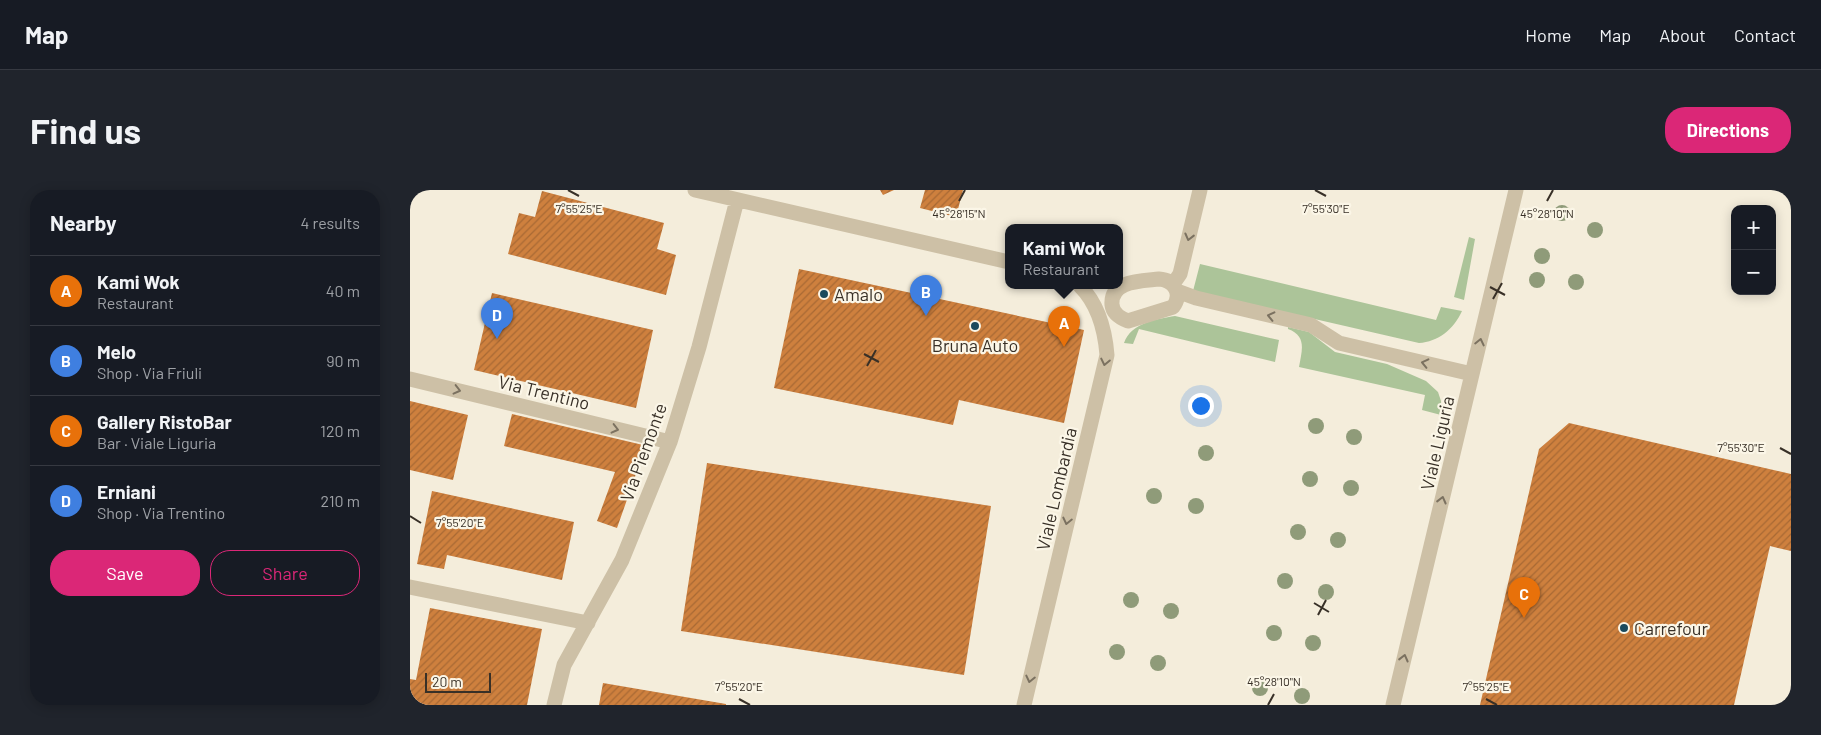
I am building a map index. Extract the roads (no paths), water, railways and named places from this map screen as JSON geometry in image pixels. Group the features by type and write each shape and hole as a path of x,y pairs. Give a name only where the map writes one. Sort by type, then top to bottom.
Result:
{"street":[{"path":"695,190 1005,261"},
{"path":"1092,289 1112,305 1119,318 1128,321 1167,311 1175,303 1175,288 1200,190"},
{"name":"Viale Liguria","path":"1393,705 1516,190"},
{"name":"Via Piemonte","path":"554,705 564,666 622,560 670,442 699,347 737,200"},
{"path":"1123,284 1166,279 1175,288 1196,298 1311,325 1339,343 1472,374"},
{"name":"Viale Lombardia","path":"1024,705 1107,355 1105,333 1099,316 1084,289"},
{"path":"1105,333 1117,289"},
{"name":"Via Trentino","path":"410,379 670,442"},
{"path":"410,587 588,623"}],"place":[{"name":"Amalo","path":"824,294"},
{"name":"Melo","path":"926,316"},
{"name":"Bruna Auto","path":"975,326"},
{"name":"Erniani","path":"497,339"},
{"name":"Kami Wok","path":"1064,347"},
{"name":"Gallery RistoBar","path":"1524,618"},
{"name":"Carrefour","path":"1624,628"}]}
